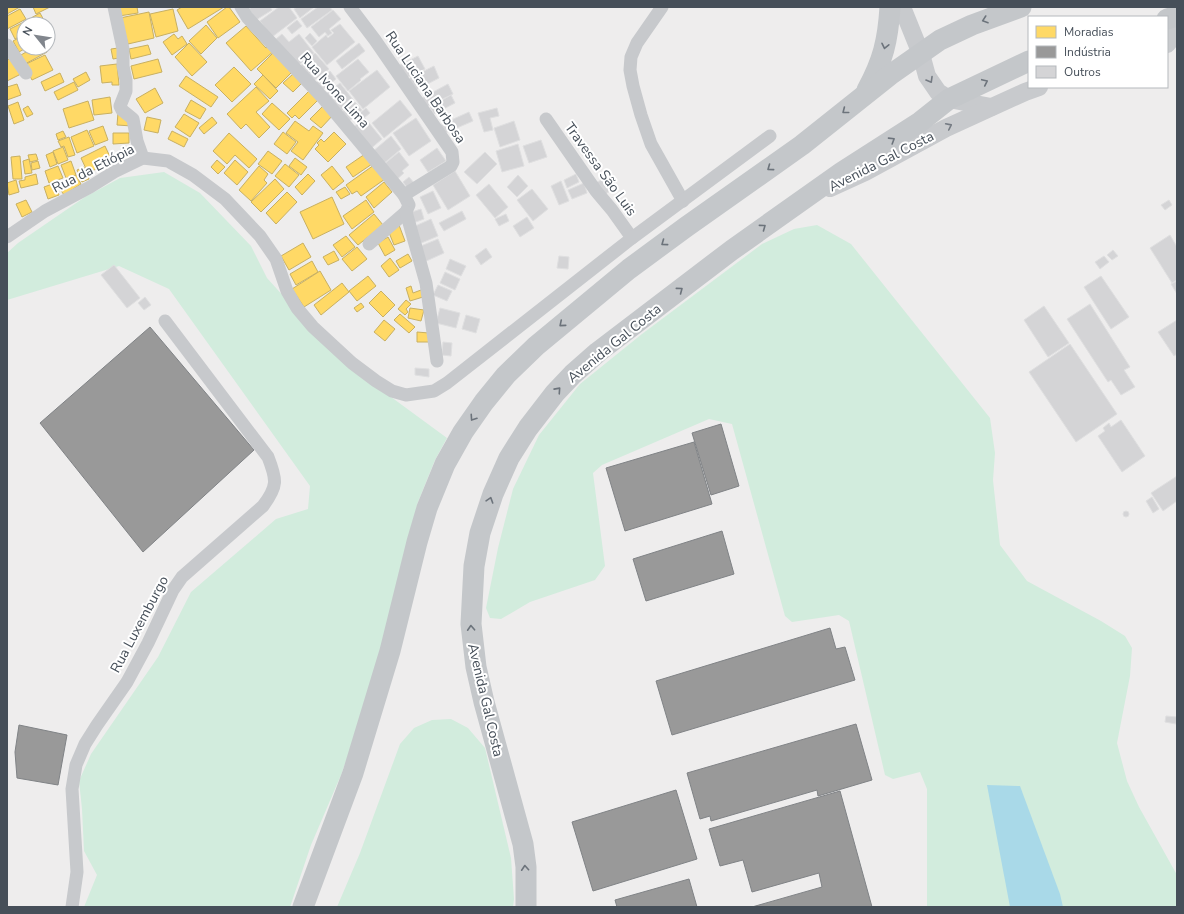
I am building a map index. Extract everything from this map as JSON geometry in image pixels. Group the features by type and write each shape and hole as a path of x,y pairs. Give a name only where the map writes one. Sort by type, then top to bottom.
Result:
{"main road":[{"path":"303,907 355,766 390,652 417,542 427,508 445,464 463,432 484,402 506,375 536,346 629,269 802,145 864,96 940,40 972,25 1022,7"},
{"path":"900,8 921,54 927,76 938,92 949,99 991,107"},
{"path":"864,96 876,74 883,55 888,30 900,8"},
{"path":"1168,43 1177,31"},
{"path":"802,200 842,172 920,122 949,99 1028,61"},
{"name":"Avenida Gal Costa","path":"526,907 526,867 523,844 484,702 476,667 471,631 471,595 480,533 492,494 509,458 528,428 555,393 573,374 604,347 732,250 802,200 865,172 946,128 1037,88"}],"street":[{"path":"114,7 123,49 123,66 126,80 126,91 120,106 122,110 133,119 136,142 143,158"},
{"name":"Rua Ivone Lima","path":"241,7 247,17 261,33 323,98 404,195"},
{"name":"Rua Luciana Barbosa","path":"350,7 375,40 452,152 453,162 451,166 404,195"},
{"path":"662,7 637,43 631,57 630,70 641,115 651,144 683,201"},
{"path":"7,45 26,73"},
{"name":"Travessa São Luis","path":"546,119 596,191 632,238"},
{"path":"632,238 770,136"},
{"name":"Rua da Etiópia","path":"7,237 45,210 90,187 114,172 143,158 168,161 193,175 225,199 260,236 276,259 287,291 297,308 313,327 352,363 376,381 392,391 406,395 434,391 447,383 632,238"},
{"path":"369,244 406,212 409,205 404,195"},
{"path":"406,212 426,283 437,361"},
{"name":"Rua Luxemburgo","path":"72,907 77,872 72,789 76,765 86,744 97,725 127,682 182,576 263,506 272,494 275,482 268,457 165,321"}],"green space":[{"path":"164,172 200,193 251,246 267,278 342,361 447,438 435,460 418,502 365,708 341,775 311,845 290,907 84,907 97,875 84,851 79,781 91,754 158,657 191,592 276,519 308,509 310,486 169,289 119,266 7,300 7,253 18,243 85,197 120,178"},
{"path":"817,225 851,244 990,418 995,453 993,480 1000,545 1027,581 1101,621 1125,636 1132,648 1130,676 1117,743 1127,781 1139,807 1177,875 1177,907 927,907 927,789 920,772 893,779 885,775 849,621 839,615 792,622 785,616 732,424 709,419 602,465 593,473 605,566 595,580 530,602 501,619 490,618 486,608 498,548 513,489 539,435 580,384 642,334 762,244 794,229"},
{"path":"451,719 468,728 485,748 511,858 514,899 513,907 337,907 360,853 400,744 414,728 432,720"}],"water":[{"path":"987,785 1020,786 1060,894 1063,907 1010,907"}],"building: Moradias":[{"path":"7,7 20,7 7,14"},
{"path":"33,7 50,7 36,14"},
{"path":"118,7 137,7 138,13 119,16"},
{"path":"182,7 224,7 188,29 177,10"},
{"path":"229,7 240,22 218,38 207,22"},
{"path":"20,9 24,16 16,16 16,24 7,29 7,16"},
{"path":"173,9 178,31 156,37 150,14"},
{"path":"149,12 154,38 128,44 120,18"},
{"path":"40,13 42,16 35,16"},
{"path":"206,25 217,38 201,54 189,41"},
{"path":"16,26 16,38 15,39 10,29"},
{"path":"246,26 266,48 270,45 275,50 251,71 226,43"},
{"path":"174,34 178,39 182,36 187,44 172,55 163,42"},
{"path":"16,39 16,46 13,41"},
{"path":"189,43 207,62 192,76 175,57"},
{"path":"148,45 151,54 131,59 129,49"},
{"path":"118,48 119,58 113,59 111,49"},
{"path":"274,52 293,71 276,88 257,69"},
{"path":"21,56 40,56 25,64"},
{"path":"46,56 53,70 32,80 24,65"},
{"path":"13,57 21,74 7,81 7,60"},
{"path":"158,59 162,72 134,79 131,66"},
{"path":"117,64 119,85 112,85 112,82 102,83 100,66"},
{"path":"234,67 251,84 232,102 215,85"},
{"path":"86,72 90,80 78,87 73,79"},
{"path":"60,73 64,82 45,91 41,82"},
{"path":"293,74 302,83 293,92 283,83"},
{"path":"263,75 278,91 270,99 254,84"},
{"path":"186,76 218,97 211,107 179,86"},
{"path":"74,82 78,90 58,100 54,92"},
{"path":"17,84 21,95 7,100 7,87"},
{"path":"256,87 269,101 256,112 270,127 259,138 246,124 241,129 227,114"},
{"path":"155,88 163,103 145,113 136,99"},
{"path":"310,90 319,99 299,119 295,115 292,118 287,113"},
{"path":"110,97 112,113 94,115 92,100"},
{"path":"191,100 206,109 200,119 185,111"},
{"path":"88,101 94,120 69,128 63,109"},
{"path":"18,102 24,120 14,124 8,106"},
{"path":"272,103 290,119 279,130 262,114"},
{"path":"324,105 334,114 321,128 310,119"},
{"path":"28,106 33,114 27,117 23,109"},
{"path":"118,113 132,126 117,125"},
{"path":"184,114 199,123 190,137 175,127"},
{"path":"147,117 161,120 158,133 144,130"},
{"path":"212,117 217,123 204,134 199,128"},
{"path":"295,121 309,131 313,126 323,133 303,160 291,151 298,142 286,133"},
{"path":"103,126 108,140 95,145 89,131"},
{"path":"87,130 94,146 77,153 71,137"},
{"path":"63,131 66,137 58,140 56,134"},
{"path":"172,131 188,139 184,147 168,139"},
{"path":"283,132 296,142 287,154 274,144"},
{"path":"334,132 346,144 328,162 315,149 319,145 317,143 321,139 324,142"},
{"path":"113,133 129,133 129,143 113,144"},
{"path":"229,133 257,159 249,168 235,155 227,164 213,151"},
{"path":"69,137 75,155 68,157 64,146 61,147 58,141"},
{"path":"105,146 112,161 88,173 81,158"},
{"path":"63,147 68,160 58,164 53,151"},
{"path":"268,151 282,161 272,174 258,164"},
{"path":"53,152 57,164 50,167 46,155"},
{"path":"36,154 38,160 30,162 28,155"},
{"path":"365,154 372,164 353,177 346,167"},
{"path":"20,156 22,179 13,179 11,157"},
{"path":"295,158 307,167 301,175 289,166"},
{"path":"29,159 32,173 25,174 23,161"},
{"path":"217,160 225,167 218,174 211,167"},
{"path":"235,160 248,172 237,185 224,173"},
{"path":"38,161 40,168 32,170 31,163"},
{"path":"71,161 76,175 66,178 61,165"},
{"path":"285,164 299,175 289,187 275,176"},
{"path":"374,165 385,179 361,196 357,191 352,194 346,185"},
{"path":"58,166 63,178 49,183 45,171"},
{"path":"259,166 268,174 264,180 267,183 251,201 239,190"},
{"path":"332,166 344,181 333,190 321,175"},
{"path":"84,167 89,179 82,182 77,170"},
{"path":"36,174 38,184 21,188 19,181 25,180 25,177"},
{"path":"308,174 315,181 302,195 295,187"},
{"path":"76,175 81,184 64,195 58,186"},
{"path":"275,179 284,189 261,212 251,202"},
{"path":"16,180 19,192 9,195 7,183"},
{"path":"384,182 392,192 374,208 366,197"},
{"path":"55,183 59,195 48,199 44,187"},
{"path":"345,187 350,194 341,199 336,192"},
{"path":"287,192 297,202 276,224 266,213"},
{"path":"332,197 344,224 313,239 300,212"},
{"path":"26,200 32,212 22,217 16,204"},
{"path":"366,200 374,212 352,229 343,216"},
{"path":"374,214 383,225 358,245 349,235"},
{"path":"399,225 405,241 394,245 388,230"},
{"path":"346,236 355,247 342,257 333,245"},
{"path":"388,237 395,250 385,256 378,243"},
{"path":"303,243 311,257 289,270 281,256"},
{"path":"357,247 367,259 352,271 342,259"},
{"path":"334,251 339,260 328,265 323,257"},
{"path":"408,254 412,261 400,268 396,261"},
{"path":"390,258 399,270 389,277 381,266"},
{"path":"312,261 318,272 296,285 290,274"},
{"path":"320,271 331,290 304,307 292,289"},
{"path":"368,276 376,286 357,301 349,291"},
{"path":"342,283 349,292 321,315 314,305"},
{"path":"411,286 413,293 421,290 423,297 410,301 406,288"},
{"path":"381,291 395,305 383,317 369,303"},
{"path":"406,300 411,304 406,309 408,312 405,315 398,309"},
{"path":"361,303 364,307 357,312 354,308"},
{"path":"410,308 424,310 421,321 408,318"},
{"path":"400,314 415,327 409,333 394,320"},
{"path":"384,320 395,329 385,341 374,332"},
{"path":"417,332 429,333 429,342 417,342"}],"building: Indústria":[{"path":"150,327 254,450 143,552 40,423"},
{"path":"721,424 739,486 711,495 692,433"},
{"path":"694,442 712,504 625,531 606,468"},
{"path":"722,531 734,574 646,601 633,559"},
{"path":"830,628 836,649 845,647 855,680 672,735 656,681"},
{"path":"856,724 872,780 818,796 817,790 711,821 710,816 700,819 687,773"},
{"path":"19,725 67,735 58,785 17,778 15,752"},
{"path":"676,790 697,859 593,891 572,822"},
{"path":"840,791 872,907 752,907 822,887 819,873 752,892 743,860 720,866 709,829"},
{"path":"689,879 697,907 617,907 615,900"}],"building: Outros":[{"path":"252,7 270,7 272,10 256,20 249,9"},
{"path":"279,7 289,7 297,18 272,37 260,21"},
{"path":"297,7 314,7 300,18 294,9"},
{"path":"318,7 330,7 332,10 307,28 301,19"},
{"path":"333,10 341,19 329,29 332,33 328,36 325,32 319,37 311,27"},
{"path":"297,20 302,26 292,34 287,28"},
{"path":"340,24 355,42 327,65 312,47 326,35 328,38 334,33 331,30"},
{"path":"310,33 317,41 312,46 305,38"},
{"path":"282,34 289,42 299,34 314,53 297,66 276,39"},
{"path":"359,43 365,51 342,69 336,61"},
{"path":"315,53 329,69 311,83 298,68"},
{"path":"418,56 425,69 402,80 396,67"},
{"path":"358,59 369,72 348,91 336,76"},
{"path":"434,66 439,78 414,91 408,79"},
{"path":"377,70 390,87 363,109 349,91"},
{"path":"330,71 336,79 319,93 313,85"},
{"path":"340,83 354,101 339,113 324,95"},
{"path":"448,84 453,94 426,107 422,98"},
{"path":"451,95 455,103 434,114 430,107"},
{"path":"400,100 412,115 384,138 372,123"},
{"path":"355,102 362,110 347,123 339,114"},
{"path":"366,108 370,113 364,118 360,113"},
{"path":"497,108 499,116 490,118 493,130 484,132 478,113"},
{"path":"469,112 473,121 443,134 440,125"},
{"path":"365,118 382,139 368,151 351,129"},
{"path":"416,118 431,141 409,156 393,133"},
{"path":"514,121 520,140 500,147 494,128"},
{"path":"391,136 401,149 382,165 372,152"},
{"path":"541,140 547,157 529,163 523,146"},
{"path":"518,144 524,166 502,172 496,151"},
{"path":"437,148 446,161 428,172 420,160"},
{"path":"399,152 409,165 402,171 404,173 395,181 383,165"},
{"path":"485,152 497,164 477,184 464,172"},
{"path":"455,171 470,196 448,210 433,185"},
{"path":"576,174 579,182 567,188 564,180"},
{"path":"518,175 528,186 517,197 507,187"},
{"path":"610,175 617,187 602,196 594,184"},
{"path":"409,177 415,184 408,189 403,182"},
{"path":"561,181 569,201 559,205 551,186"},
{"path":"584,183 587,193 572,199 568,190"},
{"path":"489,184 508,207 495,218 476,195"},
{"path":"532,189 548,209 533,221 517,200"},
{"path":"433,191 441,208 428,214 420,197"},
{"path":"1169,200 1172,205 1165,210 1161,205"},
{"path":"421,209 424,219 413,223 409,213"},
{"path":"462,211 466,219 444,231 439,223"},
{"path":"506,214 509,221 499,226 495,219"},
{"path":"527,217 534,228 520,237 513,226"},
{"path":"431,219 438,236 419,244 413,227"},
{"path":"1170,235 1177,247 1177,280 1172,283 1150,248"},
{"path":"438,239 444,253 422,263 416,248"},
{"path":"486,248 492,257 481,265 475,256"},
{"path":"1113,250 1118,256 1112,260 1107,255"},
{"path":"559,256 569,257 568,269 557,268"},
{"path":"1104,256 1109,262 1100,269 1095,262"},
{"path":"450,259 466,266 461,276 446,269"},
{"path":"114,265 140,298 127,308 101,275"},
{"path":"445,272 460,279 455,290 440,283"},
{"path":"1101,276 1129,317 1111,329 1084,287"},
{"path":"1177,281 1177,294 1171,284"},
{"path":"438,285 452,291 447,301 433,295"},
{"path":"145,297 151,305 144,310 138,303"},
{"path":"1090,304 1130,367 1124,370 1135,387 1121,395 1111,380 1108,382 1067,319"},
{"path":"1044,306 1069,343 1048,357 1024,320"},
{"path":"440,308 460,313 456,328 436,323"},
{"path":"466,315 480,319 476,333 462,329"},
{"path":"1177,320 1177,354 1174,356 1158,332"},
{"path":"443,342 452,343 451,356 442,355"},
{"path":"1070,344 1117,414 1076,442 1029,372"},
{"path":"415,368 429,369 429,377 415,375"},
{"path":"1121,420 1145,456 1122,472 1098,436 1105,431 1103,428 1109,423 1111,427"},
{"path":"1177,476 1177,501 1163,511 1151,493"},
{"path":"1152,497 1159,509 1153,513 1146,501"},
{"path":"1126,511 1129,514 1126,517 1123,514"},
{"path":"1166,716 1177,717 1176,724 1165,722"}]}
